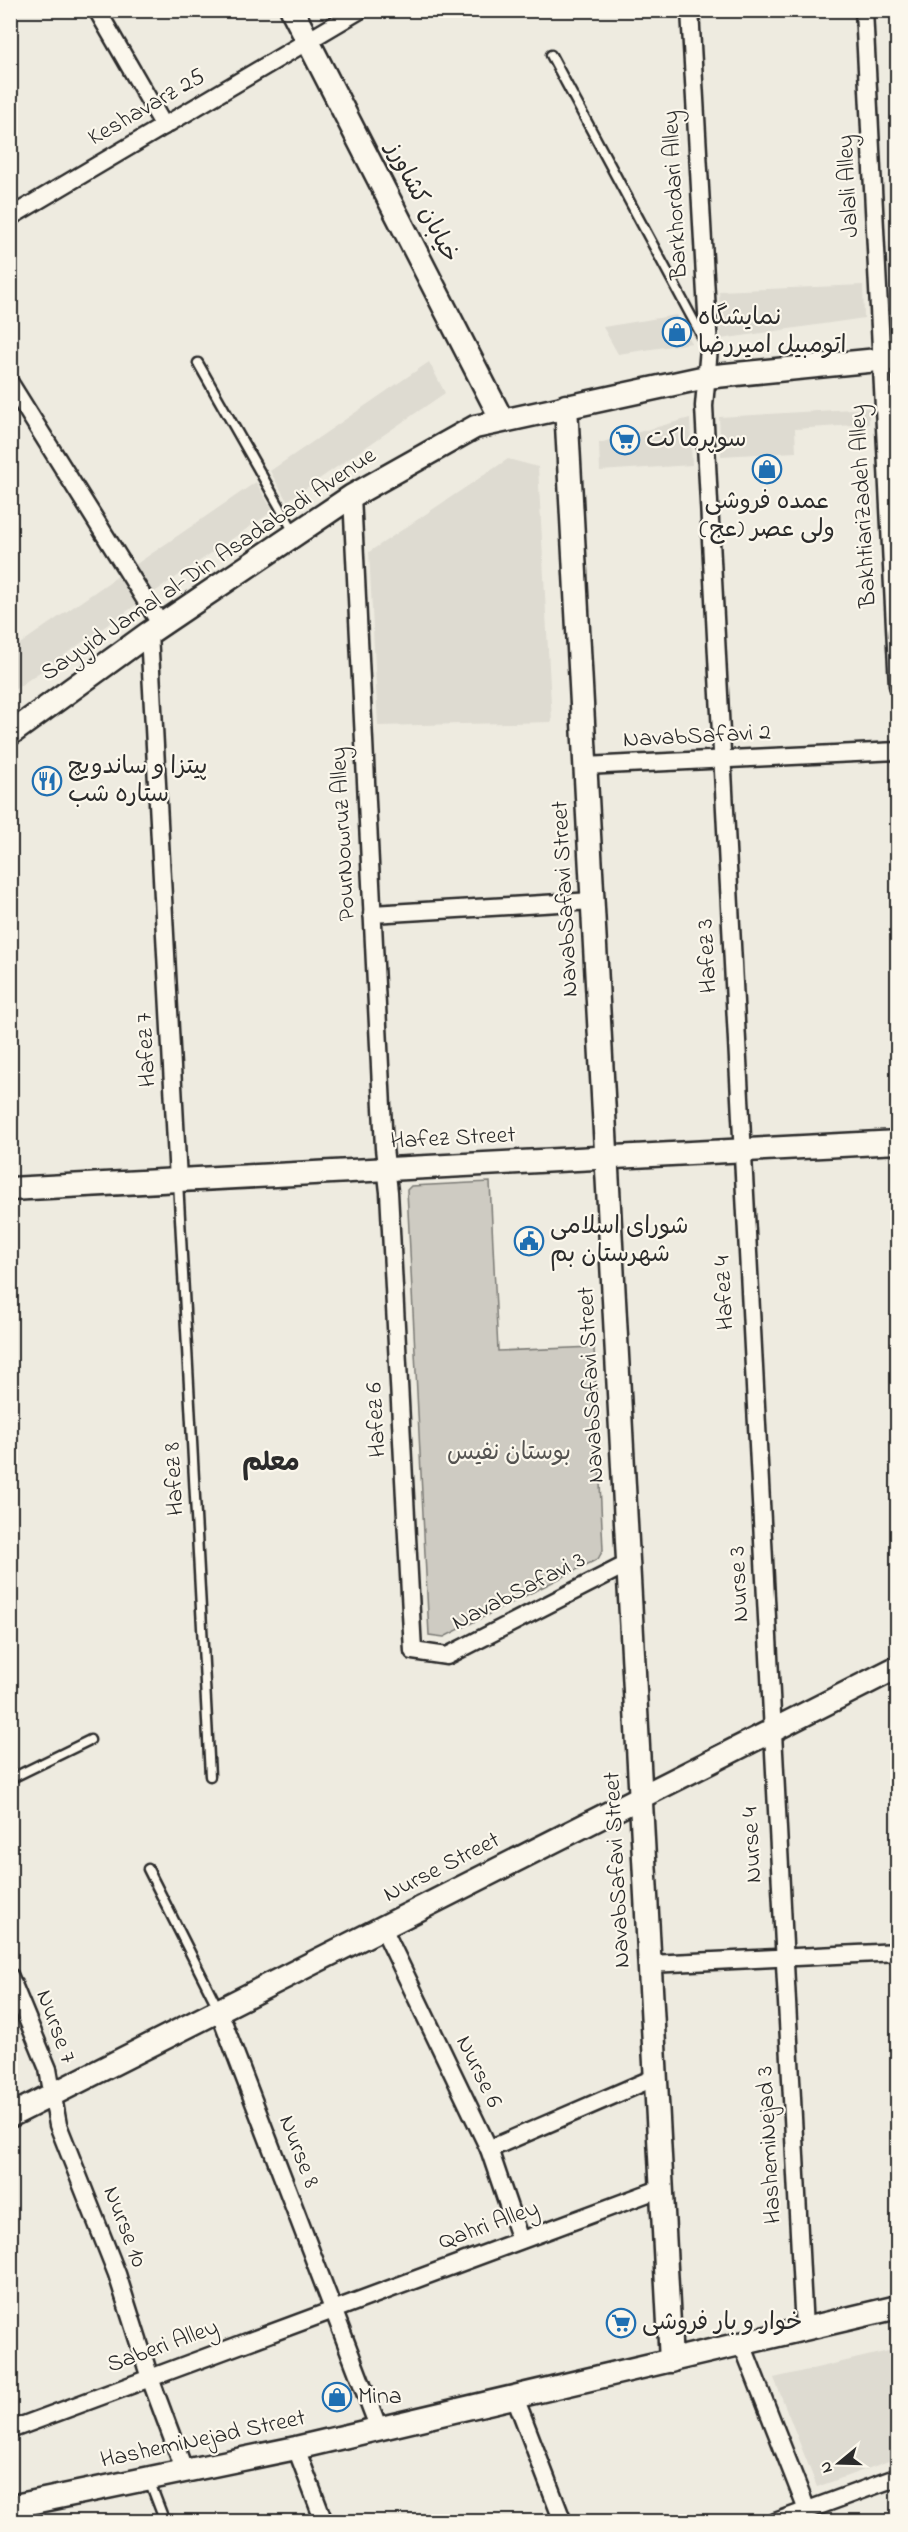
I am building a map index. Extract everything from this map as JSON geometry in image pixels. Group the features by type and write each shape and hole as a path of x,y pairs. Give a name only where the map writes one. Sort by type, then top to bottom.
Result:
{"street":[{"path":"97,10 164,126"},
{"name":"خیابان کشاورز","path":"292,10 502,420"},
{"name":"Keshavarz 25","path":"10,217 360,10"},
{"name":"Barkhordari Alley","path":"690,10 709,348 706,377"},
{"name":"Jalali Alley","path":"864,10 889,359"},
{"name":"Sayyid Jamal al-Din Asadabadi Avenue","path":"10,734 155,629 352,496 475,427 706,377 889,359"},
{"name":"BakhtiariZadeh Alley","path":"889,359 897,686"},
{"name":"Hafez 3","path":"706,377 704,406 742,1150"},
{"path":"10,383 155,629"},
{"name":"NavabSafavi Street","path":"566,406 671,2361"},
{"name":"PourNowruz Alley","path":"352,496 384,1148 388,1170"},
{"name":"Hafez 7","path":"155,629 164,918 178,1180"},
{"name":"NavabSafavi 2","path":"585,766 897,751"},
{"path":"372,914 593,902"},
{"name":"Hafez Street","path":"10,1189 897,1142"},
{"name":"Hafez 4","path":"742,1150 757,1434"},
{"name":"Hafez 6","path":"388,1170 412,1651 430,1653"},
{"name":"Nurse 3","path":"757,1434 771,1730"},
{"name":"NavabSafavi 3","path":"430,1653 447,1656 629,1563"},
{"name":"Nurse Street","path":"10,2116 897,1666"},
{"name":"Nurse 4","path":"771,1730 784,1957"},
{"name":"Nurse 6","path":"383,1928 489,2149 520,2240"},
{"path":"650,1964 897,1952"},
{"name":"HashemiNejad 3","path":"784,1957 804,2330"},
{"name":"Nurse 7","path":"10,1977 48,2068 53,2095"},
{"name":"Nurse 8","path":"219,2011 379,2429"},
{"path":"489,2149 656,2077"},
{"name":"Nurse 10","path":"53,2095 58,2125 117,2274 150,2378 185,2472"},
{"name":"Qahri Alley","path":"333,2310 662,2188"},
{"name":"HashemiNejad Street","path":"10,2507 296,2448 897,2307"},
{"name":"Saberi Alley","path":"10,2430 333,2310"},
{"path":"742,2344 807,2510"},
{"path":"515,2397 563,2522"},
{"path":"296,2448 324,2522"},
{"path":"775,2522 897,2477"}],"lane":[{"path":"551,56 709,348"},
{"path":"198,363 295,534"},
{"name":"Hafez 8","path":"178,1180 210,1776"},
{"path":"10,1779 90,1740"},
{"path":"148,1869 219,2011"},
{"path":"149,2480 165,2522"}],"shaded area":[{"path":"863,285 864,318 721,339 719,291"},
{"path":"677,315 692,343 618,354 603,327"},
{"path":"429,362 445,393 287,501 270,471"},
{"path":"869,408 869,424 795,429 796,452 721,456 719,417"},
{"path":"690,418 692,465 600,471 599,443"},
{"path":"508,459 538,467 552,722 378,726 369,552"},
{"path":"256,482 273,511 153,593 135,565"},
{"path":"118,576 136,605 11,692 11,650"},
{"path":"897,2349 897,2458 817,2487 774,2378"}],"green space":[{"name":"بوستان نفیس","path":"490,1182 498,1351 594,1347 603,1550 598,1559 444,1637 429,1635 407,1190 411,1186"}],"place":[{"name":"نمایشگاه اتومبیل امیررضا","path":"677,332"},
{"name":"سوپرماکت","path":"625,440"},
{"name":"عمده فروشی ولی عصر (عج)","path":"767,469"},
{"name":"پیتزا و ساندویچ ستاره شب","path":"47,781"},
{"name":"شورای اسلامی شهرستان بم","path":"529,1241"},
{"name":"خوار و بار فروشی","path":"621,2323"},
{"name":"Mina","path":"337,2397"}],"district":[{"name":"معلم","path":"271,1464"}]}
